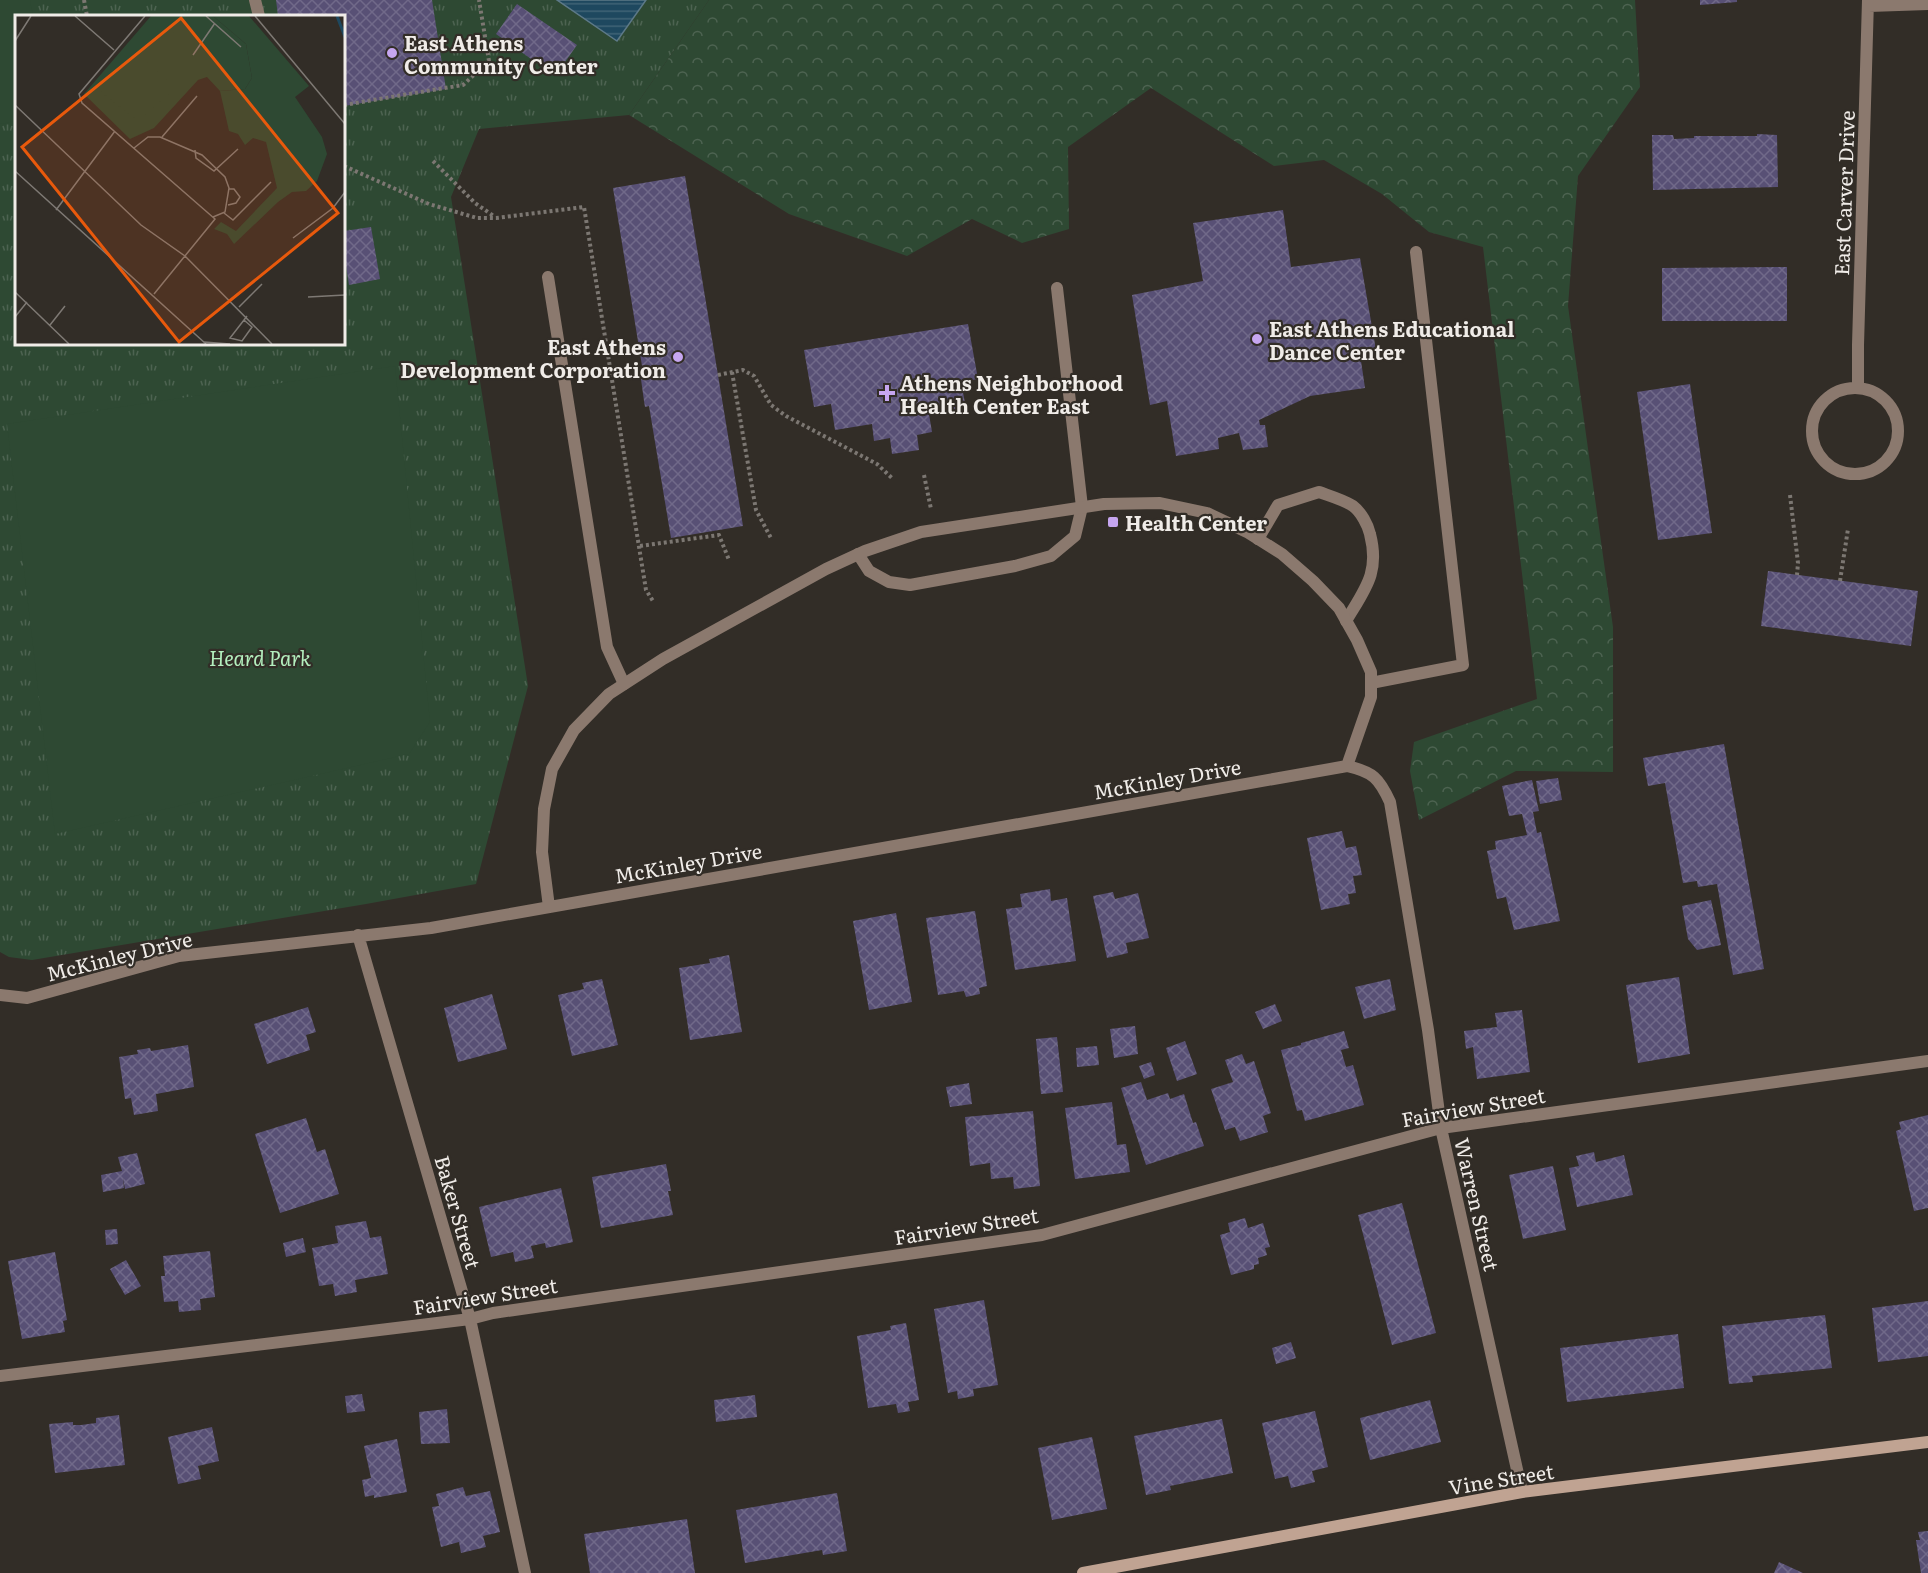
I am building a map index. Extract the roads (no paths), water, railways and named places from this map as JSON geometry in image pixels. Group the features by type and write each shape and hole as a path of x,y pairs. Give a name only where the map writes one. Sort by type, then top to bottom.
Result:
{"street":[{"path":"255,0 259,15"},
{"path":"1868,3 1928,4"},
{"name":"East Carver Drive","path":"1858,388 1868,3"},
{"path":"1371,683 1463,665 1416,252"},
{"path":"548,277 607,647 624,684"},
{"path":"858,554 869,571 889,582 910,585 1015,566 1051,556 1075,536 1082,507 1057,288"},
{"path":"1858,388 1880,396 1889,404 1898,427 1893,450 1887,460 1866,472 1854,474 1842,472 1822,458 1815,448 1812,435 1817,411 1824,401 1840,391 1858,388"},
{"path":"1258,539 1278,505 1319,492 1354,507 1368,525 1373,546 1374,565 1367,587 1346,621"},
{"path":"549,907 542,852 544,809 552,769 574,730 609,694 663,658 826,569 858,554 921,532 1104,504 1160,503 1207,513 1258,539 1281,554 1313,581 1339,608 1371,672 1371,697 1347,766"},
{"name":"Warren Street","path":"1347,766 1366,770 1380,781 1390,802 1428,1030 1441,1128 1522,1492"},
{"name":"McKinley Drive","path":"0,995 27,998 179,956 431,928 1347,766"},
{"name":"Baker Street","path":"358,935 470,1319 525,1573"},
{"name":"Fairview Street","path":"0,1376 470,1319 493,1313 1042,1234 1441,1128 1928,1061"},
{"name":"Vine Street","path":"1083,1573 1522,1492 1928,1442"}],"water":[{"path":"557,0 646,0 617,41"}],"place":[{"name":"East Athens Community Center","path":"392,53"},
{"name":"East Athens Educational Dance Center","path":"1257,339"},
{"name":"East Athens Development Corporation","path":"678,357"},
{"name":"Athens Neighborhood Health Center East","path":"887,393"},
{"name":"Health Center","path":"1113,522"}],"park label":[{"name":"Heard Park","path":"260,657"}]}
